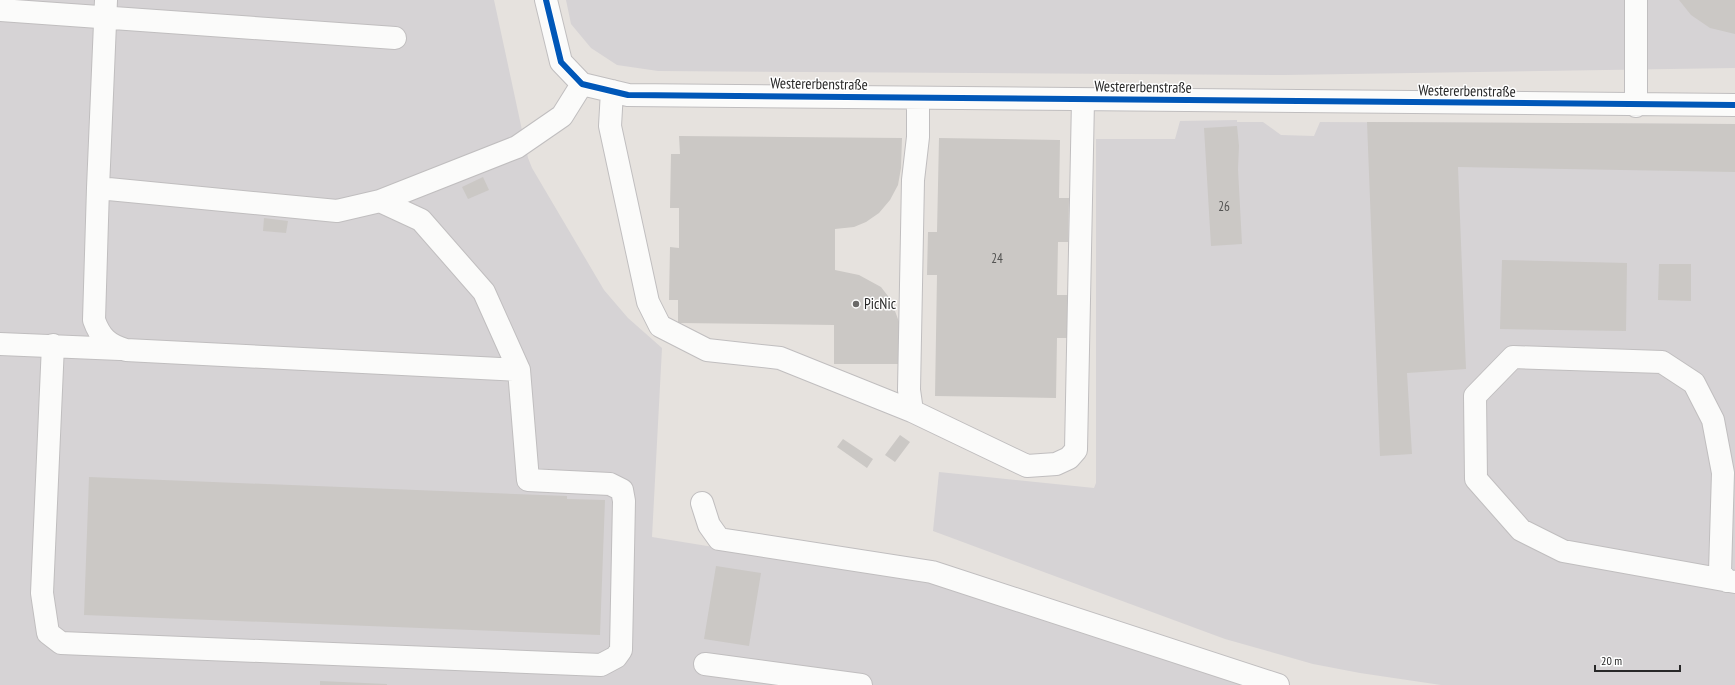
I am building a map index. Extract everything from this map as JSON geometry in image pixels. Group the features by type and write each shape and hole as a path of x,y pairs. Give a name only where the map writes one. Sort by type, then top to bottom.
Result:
{"street":[{"path":"98,188 337,211 380,201 517,147 562,116 582,84 561,62 546,0"},
{"path":"1636,0 1636,106"},
{"path":"0,10 106,8 395,38"},
{"path":"106,8 94,320 98,330 106,341 126,350"},
{"name":"Westererbenstraße","path":"582,84 628,95 1636,106 1735,105"},
{"path":"612,91 610,126 648,302 660,326 707,350 780,358 912,411 1027,466 1056,464 1069,458 1076,450 1083,100"},
{"path":"912,411 909,390 913,180 918,137 918,98"},
{"path":"53,345 42,593 48,633 61,643 601,665 616,657 621,650 624,501 622,490 610,484 528,480 519,370 484,292 421,220 380,201"},
{"path":"0,344 53,345 519,370"},
{"path":"1513,357 1662,362 1694,384 1713,420 1723,473 1720,572 1731,582 1563,551 1521,530 1476,479 1475,396 1513,357"},
{"path":"702,503 709,525 720,539 932,572 1278,685"},
{"path":"705,664 861,685"}],"shaded area":[{"path":"0,0 494,0 528,158 532,168 604,290 628,318 662,348 652,537 930,582 1254,685 0,685"},
{"path":"566,0 1735,0 1735,68 1284,75 658,71 617,65 591,48 571,24"},
{"path":"1237,120 1237,122 1263,122 1281,135 1314,136 1320,122 1735,124 1735,685 1441,685 1360,673 1313,664 1225,639 933,531 939,472 1094,488 1096,483 1096,139 1175,139 1180,121"}],"building":[{"path":"1679,0 1735,0 1735,34 1710,28 1691,15"},
{"path":"1367,122 1735,124 1735,172 1458,167 1466,369 1407,373 1412,454 1380,456"},
{"path":"1237,126 1242,244 1211,246 1204,128"},
{"path":"679,136 902,138 901,168 898,185 890,200 879,213 866,222 854,227 835,229 835,270 859,275 881,287 891,300 899,322 900,364 834,364 834,325 678,323 678,300 669,300 670,247 679,248 679,208 670,208 671,154 680,154"},
{"path":"939,138 1060,140 1059,198 1069,198 1068,242 1058,242 1057,295 1068,295 1068,338 1057,338 1056,398 935,396 937,275 927,275 928,232 937,232"},
{"path":"483,177 489,190 468,199 462,187"},
{"path":"264,218 288,221 286,233 263,231"},
{"path":"1502,260 1627,263 1626,331 1500,329"},
{"path":"1659,264 1691,264 1691,301 1658,300"},
{"path":"900,435 910,442 895,462 885,455"},
{"path":"843,439 873,459 867,468 837,447"},
{"path":"89,477 567,496 567,499 605,500 600,635 84,615"},
{"path":"716,566 761,573 749,646 704,639"},
{"path":"320,681 387,684 387,685 320,685"}],"cycle path":[{"path":"546,0 561,62 582,84 628,95 1735,105"}],"place":[{"name":"PicNic","path":"856,304"}]}
